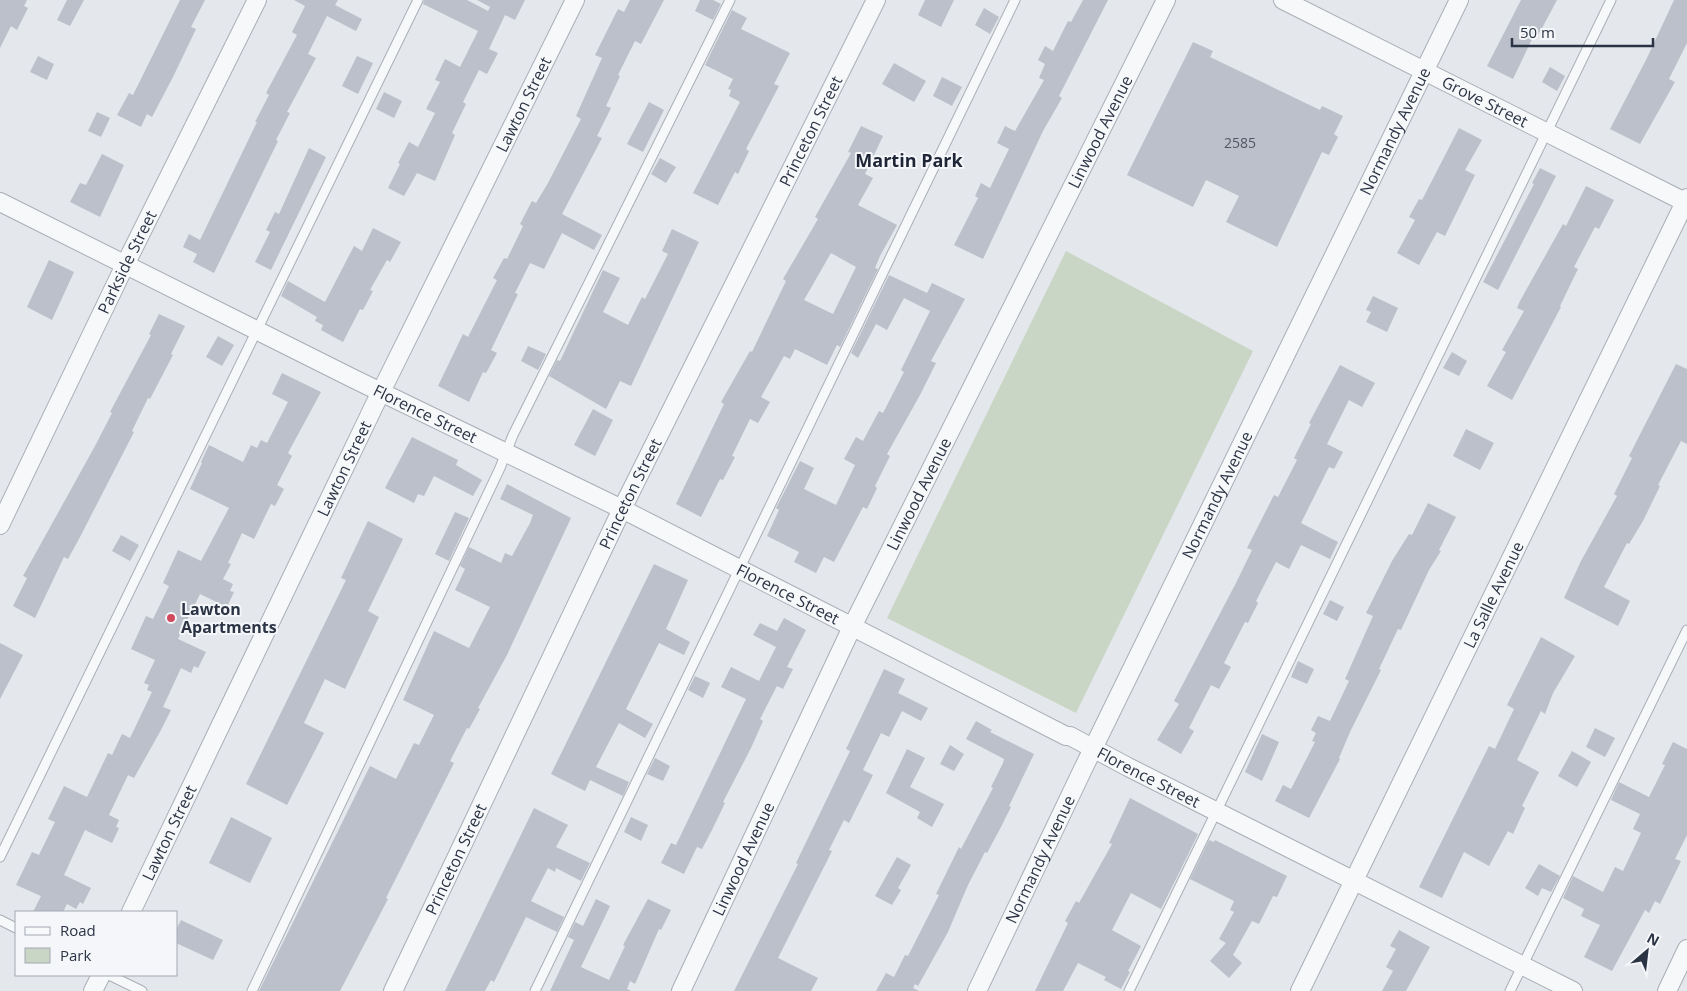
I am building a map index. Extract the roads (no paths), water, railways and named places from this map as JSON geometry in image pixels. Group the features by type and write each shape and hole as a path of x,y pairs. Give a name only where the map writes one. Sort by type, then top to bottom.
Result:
{"street":[{"name":"Parkside Street","path":"0,525 124,264 257,0"},
{"name":"Lawton Street","path":"131,911 381,393 575,0"},
{"name":"Princeton Street","path":"393,991 622,509 876,0"},
{"name":"Linwood Avenue","path":"681,991 852,627 1166,0"},
{"name":"Grove Street","path":"1283,0 1302,4 1425,71 1686,201"},
{"name":"Normandy Avenue","path":"977,991 1093,749 1459,0"},
{"name":"La Salle Avenue","path":"1300,991 1686,201"},
{"name":"Florence Street","path":"0,202 381,393 622,509 739,570 1573,991"},
{"path":"1667,991 1687,949"},
{"path":"93,991 100,976"}],"lane":[{"path":"0,856 418,0"},
{"path":"252,991 500,468 505,453 730,0"},
{"path":"535,991 1015,0"},
{"path":"1129,991 1611,0"},
{"path":"1510,991 1687,630"},
{"path":"0,920 15,928"},
{"path":"111,976 142,991"}],"place":[{"name":"Lawton Apartments","path":"171,618"}],"district":[{"name":"Martin Park","path":"909,161"}]}
